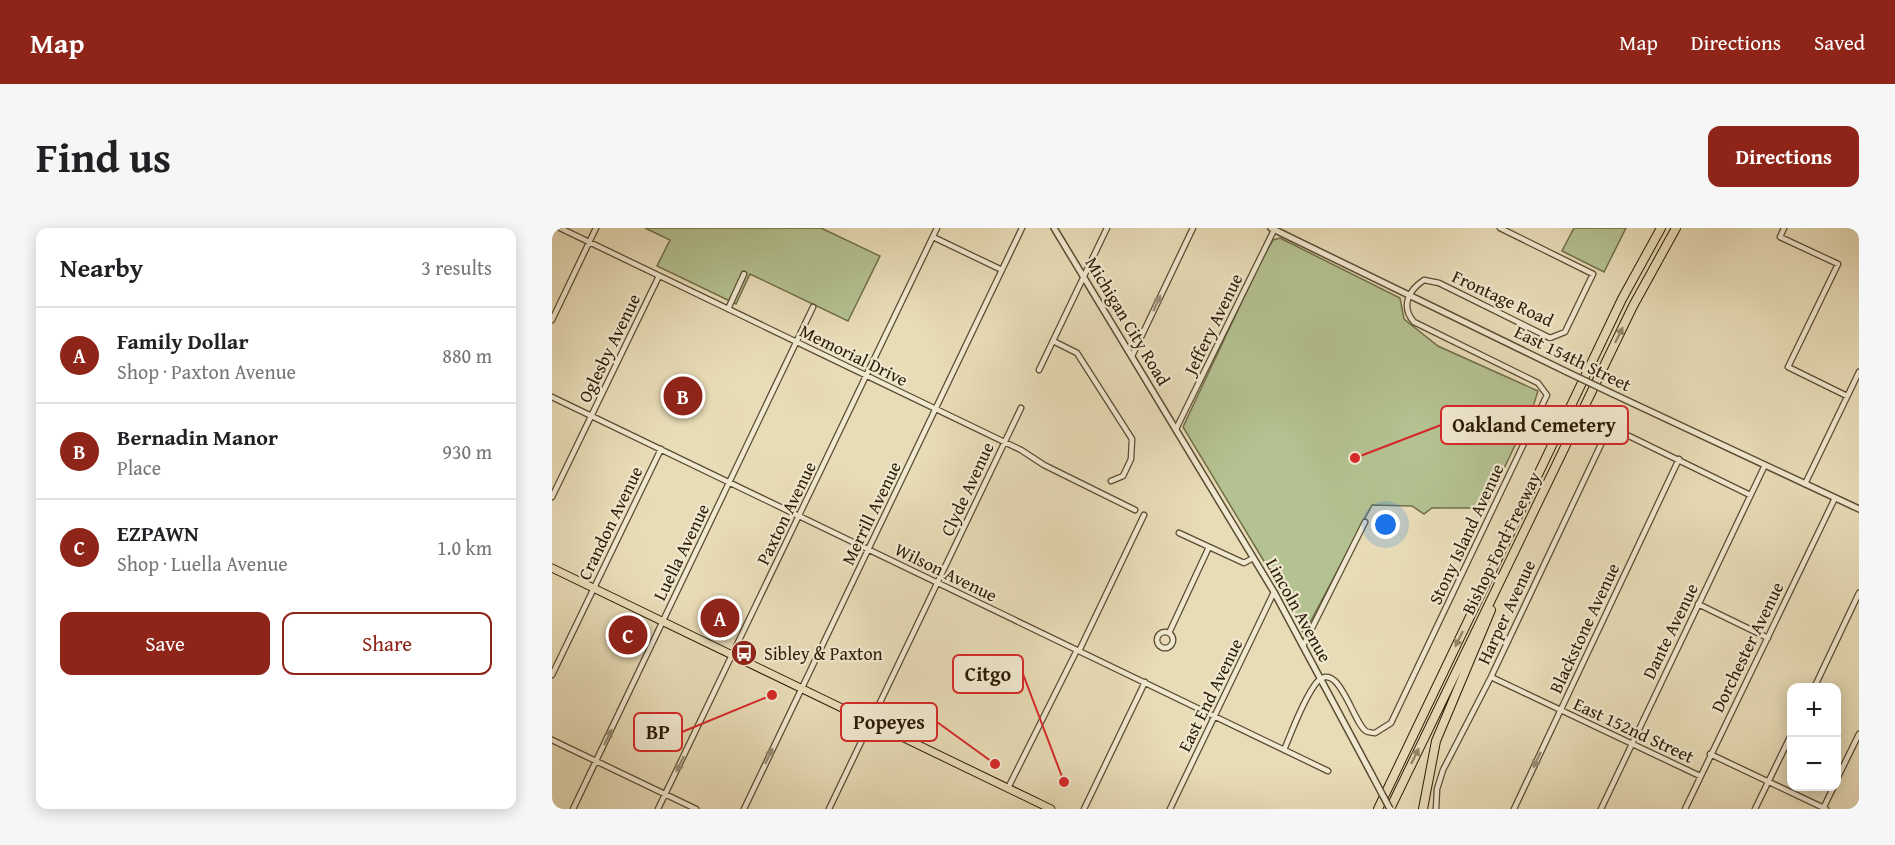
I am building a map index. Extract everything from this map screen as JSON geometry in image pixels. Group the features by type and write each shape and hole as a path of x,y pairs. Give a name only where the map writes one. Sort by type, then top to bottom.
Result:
{"highway":[{"name":"Bishop Ford Freeway","path":"1378,809 1622,299 1661,228"},
{"name":"Bishop Ford Freeway","path":"1390,809 1633,306 1676,228"},
{"path":"1423,809 1436,741 1506,567"}],"main road":[{"path":"552,568 1051,809"}],"street":[{"name":"Memorial Drive","path":"560,228 1005,442 1135,510"},
{"path":"552,320 596,228"},
{"name":"Paxton Avenue","path":"658,809 937,228"},
{"name":"Merrill Avenue","path":"744,809 1022,228"},
{"name":"Michigan City Road","path":"1054,228 1176,429"},
{"path":"1039,370 1107,228"},
{"path":"1132,356 1193,228"},
{"name":"Frontage Road","path":"1409,295 1415,286 1424,280 1439,283 1550,338 1565,332 1593,274 1500,228"},
{"path":"1784,228 1780,237 1838,264 1788,367 1848,396"},
{"name":"East 154th Street","path":"1274,229 1567,372 1859,509"},
{"name":"Jeffery Avenue","path":"1176,429 1274,229"},
{"path":"933,237 1002,270"},
{"path":"728,309 744,274"},
{"name":"Oglesby Avenue","path":"552,497 659,276"},
{"name":"Stony Island Avenue","path":"1321,680 1332,678 1339,684 1359,725 1366,732 1375,733 1391,723 1547,395 1538,383 1414,322 1408,315 1406,304 1409,295"},
{"name":"Luella Avenue","path":"573,809 813,307"},
{"path":"1053,341 1077,353 1132,439 1131,459 1123,476 1111,481"},
{"path":"1805,484 1859,372"},
{"name":"Wilson Avenue","path":"552,397 1328,771"},
{"name":"Clyde Avenue","path":"829,809 1021,408"},
{"name":"Lincoln Avenue","path":"1176,429 1274,592 1390,809"},
{"name":"Harper Avenue","path":"1436,807 1437,789 1443,770 1491,677 1597,448 1610,433 1629,436 1680,459"},
{"name":"Crandon Avenue","path":"552,675 661,449"},
{"path":"1680,459 1750,495"},
{"name":"Blackstone Avenue","path":"1514,809 1680,459"},
{"name":"Dante Avenue","path":"1601,809 1765,465"},
{"name":"Dorchester Avenue","path":"1684,809 1835,498"},
{"path":"1008,788 1144,515"},
{"path":"1303,645 1365,522"},
{"path":"1179,532 1244,563 1252,558"},
{"path":"1169,633 1209,547"},
{"name":"East End Avenue","path":"1170,809 1274,592"},
{"path":"1816,683 1859,593"},
{"path":"1698,604 1767,638"},
{"name":"East 152nd Street","path":"1491,677 1700,776"},
{"path":"1284,750 1315,684 1321,680"},
{"path":"1084,809 1145,682"},
{"path":"1841,771 1859,734"},
{"path":"1755,809 1789,737"},
{"path":"552,740 696,809"},
{"name":"East 152nd Street","path":"1710,754 1824,809"},
{"path":"1824,809 1832,791"}],"green space":[{"path":"645,228 821,228 880,256 848,321 750,274 736,304 657,266 670,240"},
{"path":"1574,228 1626,228 1604,272 1562,251"},
{"path":"1280,238 1400,298 1404,319 1438,346 1538,391 1532,410 1485,508 1432,508 1424,514 1412,506 1372,505 1304,634 1288,601 1183,427 1262,259 1273,240"}],"place":[{"name":"Bernadin Manor","path":"683,396"},
{"name":"Oakland Cemetery","path":"1355,458"},
{"name":"Family Dollar","path":"720,618"},
{"name":"EZPAWN","path":"628,635"},
{"name":"Sibley & Paxton","path":"744,653"},
{"name":"BP","path":"772,695"},
{"name":"Popeyes","path":"995,764"},
{"name":"Citgo","path":"1064,782"}]}
